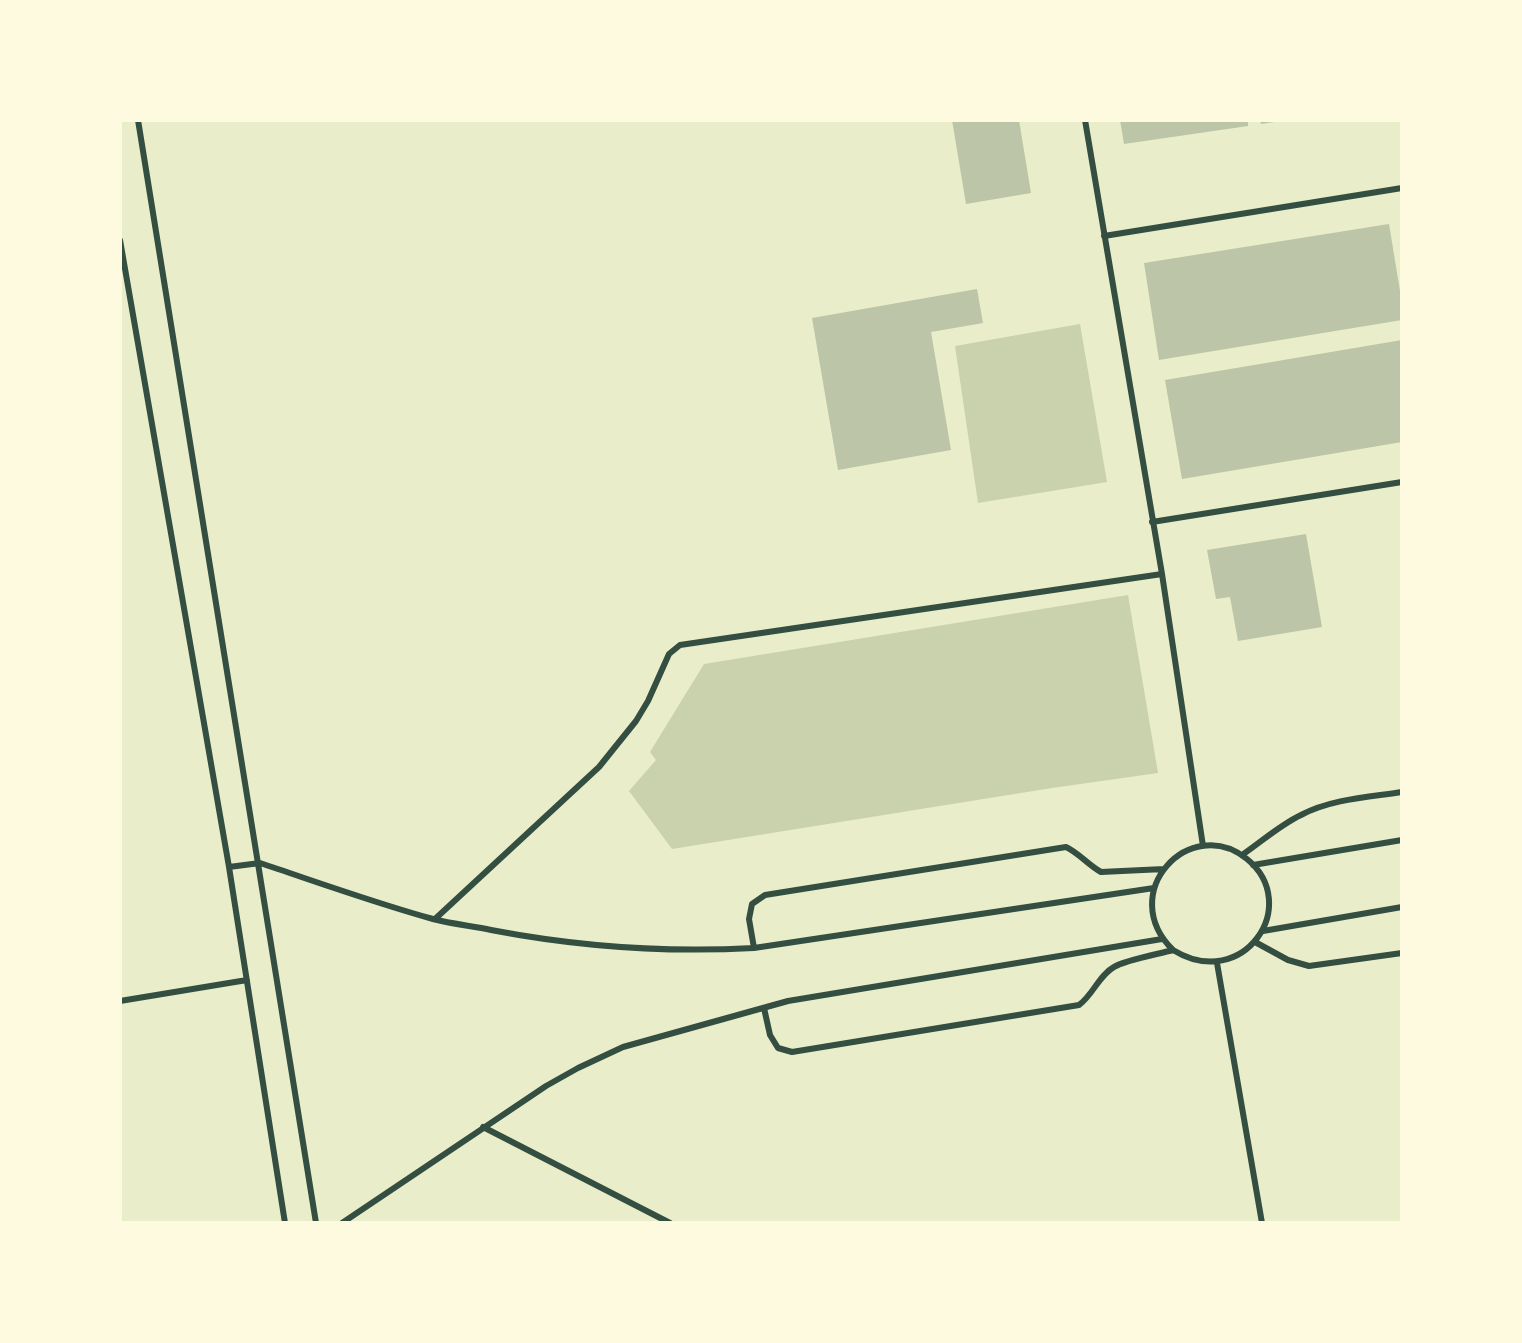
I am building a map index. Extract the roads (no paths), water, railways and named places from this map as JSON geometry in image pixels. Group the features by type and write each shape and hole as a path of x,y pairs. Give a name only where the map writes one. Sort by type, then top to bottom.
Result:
{"street":[{"path":"138,120 260,863 316,1223"},
{"path":"1085,120 1162,574 1203,846"},
{"path":"1104,236 1402,188"},
{"path":"120,240 229,867 285,1223"},
{"path":"1152,522 1402,482"},
{"path":"435,919 599,768 636,721 669,654 680,645 1162,574"},
{"path":"1242,855 1299,815 1311,810 1333,803 1402,792"},
{"path":"1254,865 1402,840"},
{"path":"754,948 749,919 752,904 765,895 1066,846 1101,872 1164,868"},
{"path":"1203,846 1217,846 1242,855 1254,865 1263,879 1268,896 1268,914 1263,931 1255,942 1238,956 1217,963 1187,958 1173,950 1162,939 1154,923 1152,905 1154,888 1164,868 1182,854 1203,846"},
{"path":"229,867 260,863 435,919 582,945 657,950 754,948 1154,888"},
{"path":"1263,931 1402,907"},
{"path":"342,1223 483,1127 578,1068 623,1047 788,1001 1162,939"},
{"path":"1255,942 1288,960 1309,966 1402,953"},
{"path":"764,1008 770,1035 778,1048 792,1052 1079,1005 1088,998 1114,966 1173,950"},
{"path":"1217,963 1262,1223"},
{"path":"120,1001 247,980"},
{"path":"483,1127 670,1223"}]}
